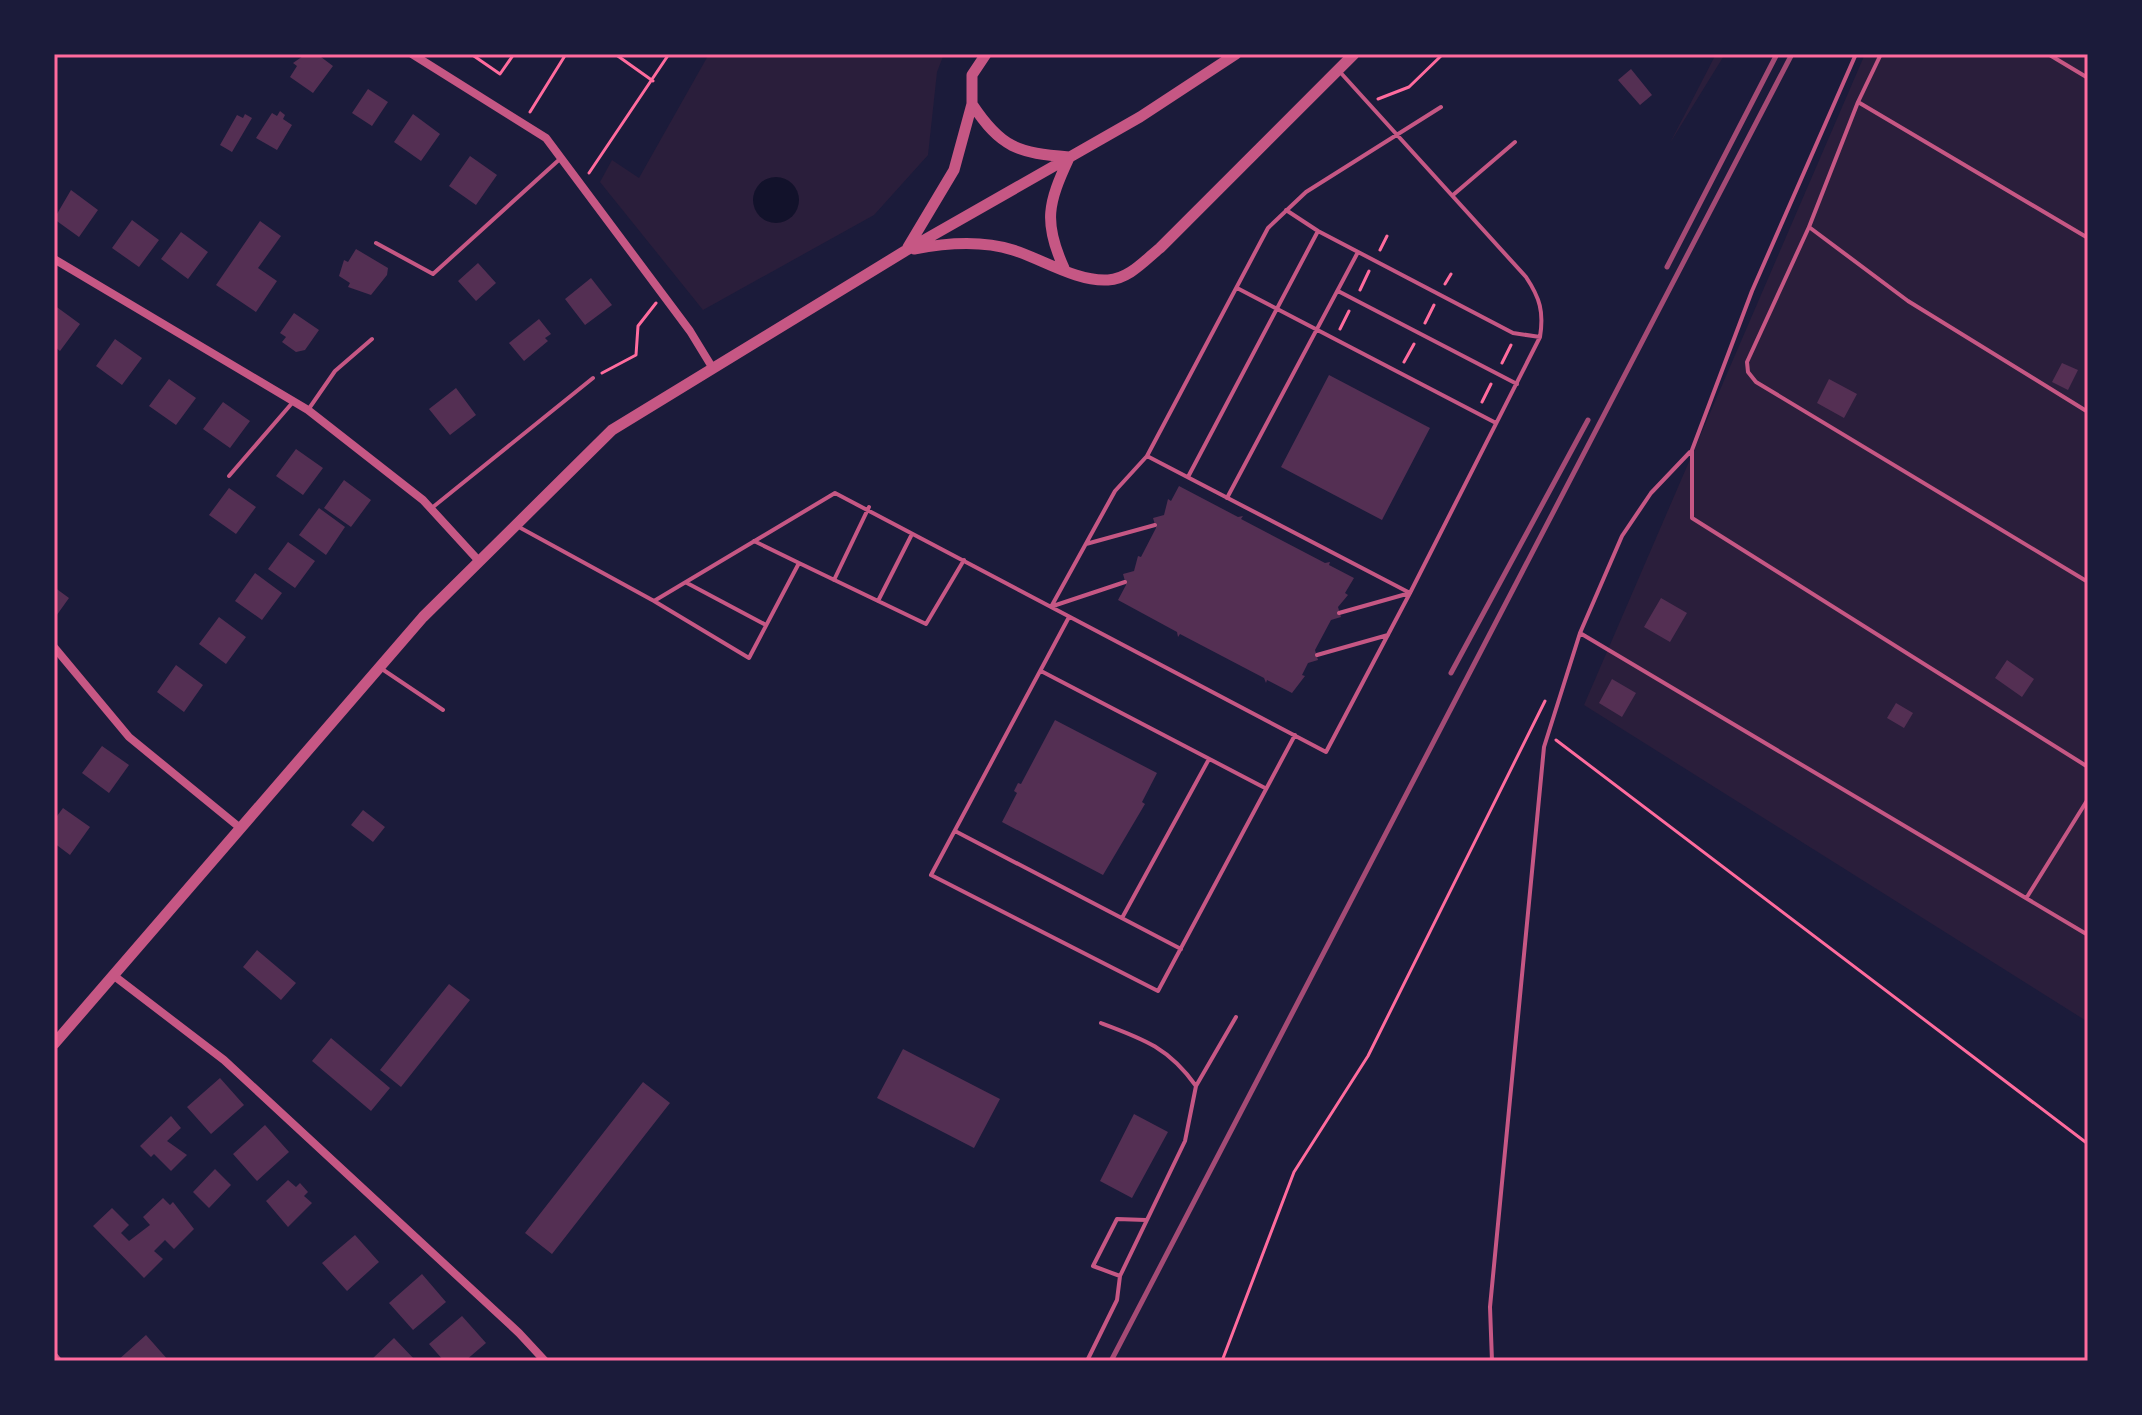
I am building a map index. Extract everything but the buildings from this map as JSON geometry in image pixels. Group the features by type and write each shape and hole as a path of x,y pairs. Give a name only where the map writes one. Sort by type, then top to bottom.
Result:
{"street":[{"path":"412,54 524,122 562,156 712,367"},
{"path":"905,251 954,170 972,104 972,75 986,54"},
{"path":"54,1044 239,827 478,560 612,430 905,251 1140,117 1236,54"},
{"path":"905,251 942,244 1010,248 1090,279 1110,280 1127,275 1160,248 1354,54"},
{"path":"972,104 987,127 1008,146 1031,154 1069,157"},
{"path":"1064,268 1051,238 1048,218 1056,186 1069,157"},
{"path":"54,259 308,410 431,509 478,560"},
{"path":"54,647 129,737 239,827"},
{"path":"113,975 224,1060 519,1333 545,1361"},
{"path":"54,1356 58,1361"}],"lane":[{"path":"1856,54 1752,291 1692,450 1692,518 2088,767"},
{"path":"1881,54 1858,102 1809,227 1747,362 1748,372 1756,382 2088,582"},
{"path":"2048,54 2088,78"},
{"path":"654,601 835,493 869,507 911,536 964,560 1326,752 1540,337 1542,306 1536,293 1453,195 1338,71"},
{"path":"1858,102 2088,238"},
{"path":"1051,607 1115,491 1147,456 1268,228 1285,210 1441,107"},
{"path":"1453,195 1515,142"},
{"path":"376,243 433,274 562,156"},
{"path":"1285,210 1318,231 1513,333 1540,337"},
{"path":"1809,227 1908,301 2088,412"},
{"path":"1188,477 1318,231"},
{"path":"1227,498 1358,252"},
{"path":"1237,288 1496,423"},
{"path":"1338,291 1517,384"},
{"path":"308,410 335,371 372,339"},
{"path":"431,509 593,378"},
{"path":"229,476 294,401"},
{"path":"1492,1361 1491,1292 1549,734 1580,633 1622,536 1651,493 1692,450"},
{"path":"1147,456 1410,593"},
{"path":"834,580 869,507"},
{"path":"515,525 654,601 749,658 799,563"},
{"path":"1084,545 1155,525"},
{"path":"878,601 911,536"},
{"path":"754,541 926,624 964,560"},
{"path":"686,582 766,625"},
{"path":"1051,607 1125,582"},
{"path":"1339,613 1410,593"},
{"path":"1070,617 931,875 1158,991 1295,735"},
{"path":"1580,633 2088,935"},
{"path":"1317,655 1388,635"},
{"path":"381,668 443,710"},
{"path":"1041,671 1266,789"},
{"path":"1122,918 1209,759"},
{"path":"2027,897 2088,799"},
{"path":"955,831 1181,949"},
{"path":"1087,1361 1117,1300 1120,1276 1185,1141 1196,1086 1236,1017"},
{"path":"1101,1023 1157,1047 1177,1060 1196,1086"},
{"path":"1120,1276 1093,1266 1117,1219 1146,1220"}],"path":[{"path":"471,54 500,74 514,54"},
{"path":"524,122 566,54"},
{"path":"615,54 653,81"},
{"path":"582,183 669,54"},
{"path":"1369,103 1409,87 1443,54"},
{"path":"593,378 636,355 638,326 663,294"},
{"path":"1222,1361 1294,1172 1368,1056 1551,689"},
{"path":"1549,734 2088,1144"}],"shaded area":[{"path":"709,54 944,54 937,72 928,155 874,215 703,310 600,182 612,160 639,178"},
{"path":"1716,54 1725,54 1670,143"},
{"path":"1865,54 2088,54 2088,1022 1584,705"},
{"path":"776,177 792,184 799,200 792,216 776,223 760,216 753,200 760,184"}],"railway":[{"path":"1667,267 1777,54"},
{"path":"1111,1361 1792,54"},
{"path":"1451,673 1588,420"}]}
